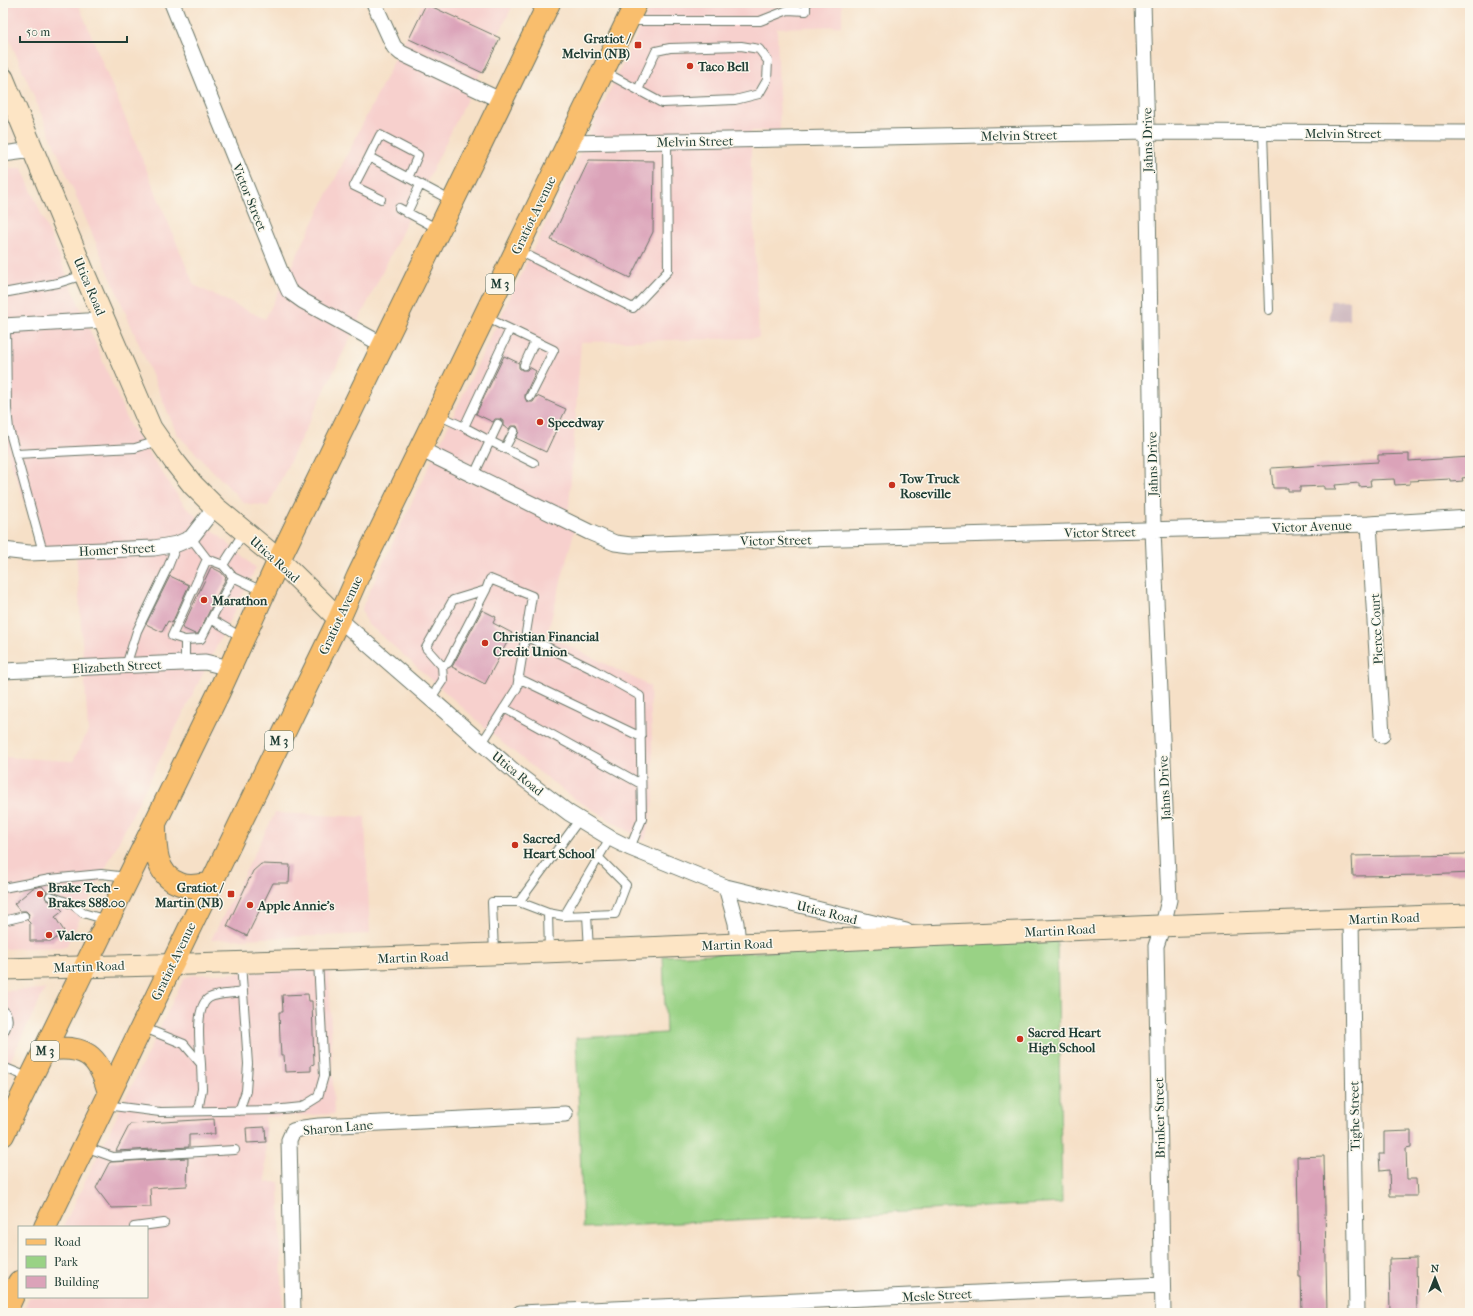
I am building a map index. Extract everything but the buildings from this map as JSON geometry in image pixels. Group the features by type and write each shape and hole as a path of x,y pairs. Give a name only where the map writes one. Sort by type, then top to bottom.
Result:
{"main road":[{"name":"M 3","path":"3,1135 8,1112 30,1079 45,1050 129,878 382,345 549,3"},
{"name":"Gratiot Avenue","path":"49,1226 84,1146 631,12"},
{"path":"155,822 155,847 158,860 163,871 170,879 180,884 192,886 210,884"},
{"path":"45,1050 72,1048 83,1052 93,1059 100,1068 106,1080 107,1099"},
{"path":"5,1313 18,1284"}],"street":[{"name":"Victor Street","path":"172,3 283,278 290,290 303,302 382,345"},
{"path":"374,3 394,47 401,53 502,101"},
{"name":"Jahns Drive","path":"1143,3 1147,132 1153,530 1170,900 1163,925"},
{"name":"Utica Road","path":"3,78 104,320 151,428 193,485 215,507 279,560 339,619 516,773 579,820 630,848 726,887 852,919 928,936"},
{"name":"Melvin Street","path":"567,143 1147,132 1470,134"},
{"path":"3,154 33,150"},
{"path":"4,326 104,320"},
{"name":"Victor Street","path":"420,449 589,532 615,543 631,545 1153,530"},
{"path":"184,541 215,507"},
{"name":"Victor Avenue","path":"1153,530 1370,524 1470,518"},
{"name":"Pierce Court","path":"1370,524 1382,735"},
{"name":"Homer Street","path":"3,550 29,553 154,548 184,541"},
{"name":"Elizabeth Street","path":"3,671 205,662 230,668"},
{"path":"726,887 736,923 738,944"},
{"name":"Martin Road","path":"3,969 494,954 1163,925 1470,915"},
{"name":"Tighe Street","path":"1351,918 1357,1313"},
{"name":"Brinker Street","path":"1163,925 1156,946 1163,1313"},
{"name":"Sharon Lane","path":"293,1313 290,1140 294,1131 319,1126 565,1114"},
{"name":"Mesle Street","path":"520,1313 1162,1285"}],"lane":[{"path":"631,12 760,21 788,10 806,11 806,3"},
{"path":"602,71 662,103 735,100 759,94 767,80 768,61 759,49 741,46 670,48 656,51 638,90"},
{"path":"1263,133 1269,310"},
{"path":"381,199 354,186 380,135 418,155 408,178"},
{"path":"516,250 633,308 668,271 667,141"},
{"path":"369,157 452,202"},
{"path":"407,213 420,185"},
{"path":"399,208 439,229"},
{"path":"3,293 58,283 85,275"},
{"path":"484,316 554,350 530,397"},
{"path":"4,326 9,429 43,552"},
{"path":"464,428 510,329"},
{"path":"524,365 535,341"},
{"path":"437,414 534,463"},
{"path":"474,475 498,424"},
{"path":"506,448 514,431"},
{"path":"16,454 135,448 160,440"},
{"path":"223,565 244,531"},
{"path":"126,666 137,631 168,567 184,541 207,559 223,565 233,576 264,593"},
{"path":"207,559 172,636 185,640 201,639 233,576"},
{"path":"442,666 448,663 486,590 490,579 532,596 517,688 482,743"},
{"path":"431,698 443,680 442,666 426,648 453,600 486,590"},
{"path":"212,619 243,638"},
{"path":"525,636 594,670 640,696 642,819 630,848"},
{"path":"185,640 185,663"},
{"path":"518,678 640,737"},
{"path":"504,708 641,784"},
{"path":"519,902 579,820"},
{"path":"564,916 610,838"},
{"path":"494,954 492,902 519,902 548,913 564,916 615,914 626,885 598,858"},
{"path":"3,888 50,879 101,874 129,878"},
{"path":"50,896 72,904 83,913 108,920"},
{"path":"548,913 549,951"},
{"path":"588,915 589,950"},
{"path":"3,922 24,916"},
{"path":"107,1099 160,1112 198,1112 273,1110 302,1107 318,1097 324,1076 318,960"},
{"path":"239,1111 246,1091 248,1064 240,962"},
{"path":"198,1112 202,1089 200,1019 202,1005 208,998 218,995 243,992"},
{"path":"3,1010 7,1014 8,1021 3,1033"},
{"path":"142,1027 184,1044 201,1064"},
{"path":"3,1067 30,1079"},
{"path":"84,1146 113,1157 235,1150"},
{"path":"142,1226 164,1223"}],"shaded area":[{"path":"3,3 78,3 194,285 265,319 423,3 514,3 268,506 244,503 177,434 3,24"},
{"path":"652,3 842,3 842,26 777,28 780,130 751,131 751,166 759,338 581,342 569,506 562,522 575,528 547,635 650,686 654,800 645,841 573,798 505,745 366,622 362,610 363,605 481,357"},
{"path":"3,168 22,168 130,426 185,506 256,568 66,947 3,949 3,769 5,757 73,761 88,731 76,551 43,552 3,440"},
{"path":"1350,300 1350,320 1330,321 1330,301"},
{"path":"275,813 365,817 370,934 211,940"},
{"path":"329,969 334,1114 265,1117 266,1182 279,1182 283,1313 22,1313 29,1298 148,1298 148,1226 63,1226 184,978 193,975"},
{"path":"45,989 3,1076 3,991"}],"green space":[{"path":"1057,940 1062,1203 583,1228 576,1038 666,1033 663,956"}],"place":[{"name":"Gratiot / Melvin (NB)","path":"638,45"},
{"name":"Taco Bell","path":"690,66"},
{"name":"Speedway","path":"540,422"},
{"name":"Tow Truck Roseville","path":"892,485"},
{"name":"Marathon","path":"204,600"},
{"name":"Christian Financial Credit Union","path":"485,643"},
{"name":"Sacred Heart School","path":"515,845"},
{"name":"Brake Tech - Brakes S88.00","path":"40,894"},
{"name":"Gratiot / Martin (NB)","path":"231,894"},
{"name":"Apple Annie's","path":"250,905"},
{"name":"Valero","path":"49,935"},
{"name":"Sacred Heart High School","path":"1020,1039"}]}
